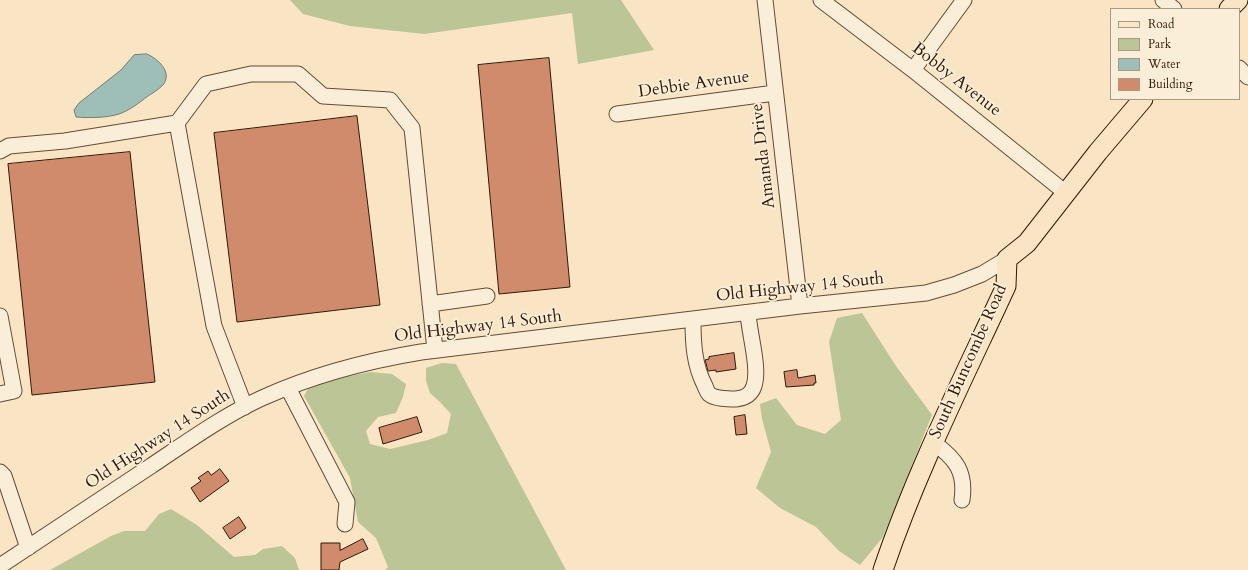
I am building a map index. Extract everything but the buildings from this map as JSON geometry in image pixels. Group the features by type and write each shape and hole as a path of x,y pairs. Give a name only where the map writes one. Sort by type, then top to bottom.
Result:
{"main road":[{"path":"1230,8 1238,0"},
{"path":"1007,259 1027,243 1098,152 1142,100"},
{"name":"South Buncombe Road","path":"884,570 897,528 1006,286 1007,259"}],"street":[{"name":"Amanda Drive","path":"765,0 800,306"},
{"name":"Bobby Avenue","path":"822,0 913,70 1066,193"},
{"path":"913,70 964,0"},
{"path":"1162,0 1173,8"},
{"path":"1240,69 1248,76"},
{"path":"0,151 9,146 65,141 177,123 206,84 251,74 298,74 323,96 390,100 412,128 435,350"},
{"name":"Debbie Avenue","path":"617,114 775,93"},
{"path":"177,123 214,326 245,407"},
{"name":"Old Highway 14 South","path":"0,566 211,426 245,407 288,388 333,371 391,357 435,350 800,306 926,293 954,285 982,274 1007,259"},
{"path":"430,304 487,296"},
{"path":"693,320 697,367 709,393 717,398 743,398 749,395 754,385 755,366 748,313"},
{"path":"0,316 14,391 0,394"},
{"path":"288,388 347,502 345,524"},
{"path":"934,443 946,451 956,462 962,475 964,488 962,500"},
{"path":"0,472 4,476 28,548"}],"green space":[{"path":"290,0 621,0 654,50 578,64 572,13 424,34 350,26 303,14"},
{"path":"862,313 896,366 932,415 883,537 860,565 839,551 816,527 780,508 756,488 771,452 762,419 760,404 776,398 797,425 825,434 841,420 829,342 837,318"},
{"path":"442,363 456,364 566,570 385,570 388,567 376,538 358,522 350,478 304,396 308,389 334,379 370,372 392,374 406,384 403,397 396,413 378,417 366,431 370,444 390,449 428,440 447,433 451,414 430,393 426,381 426,368"},
{"path":"171,509 197,525 234,557 255,555 263,549 282,546 295,558 299,570 50,570 111,536 124,531 145,531 159,514"}],"water":[{"path":"147,54 156,59 163,66 166,80 163,85 134,106 119,114 87,118 76,117 74,110 79,103 121,70 134,55"}]}
